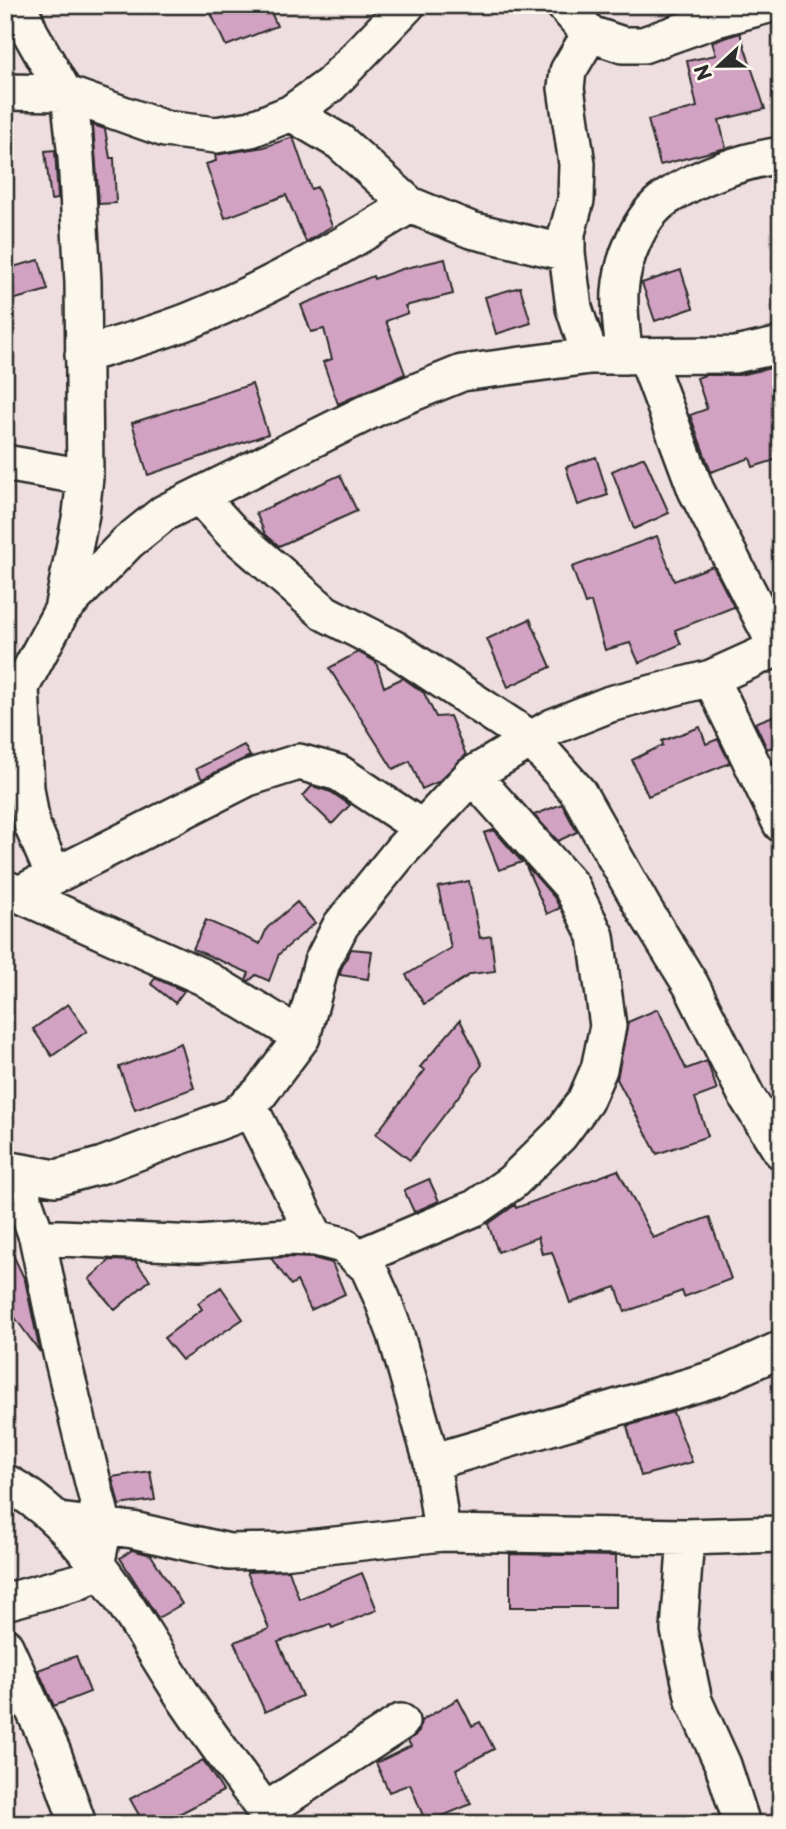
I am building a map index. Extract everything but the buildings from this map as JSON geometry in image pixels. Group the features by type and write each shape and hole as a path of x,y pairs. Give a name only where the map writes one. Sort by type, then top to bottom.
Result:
{"street":[{"path":"19,5 30,32 70,103 76,157 83,282 85,477 81,514 62,610"},
{"path":"5,92 64,93 165,129 216,135 251,129 291,113 330,85 407,5"},
{"path":"564,5 590,34 623,45 643,45 716,19 768,5"},
{"path":"590,34 568,71 566,88 577,164 576,200 567,233 567,253 574,308 590,356"},
{"path":"291,113 340,142 410,205 471,230 567,253"},
{"path":"5,1602 78,1582 89,1576 96,1566 104,1527 61,1353 9,1171 56,1178 103,1166 234,1116 260,1093 302,1037 322,962 341,925 422,828 472,775 552,727 610,704 710,678 776,640 696,491 620,318 620,290 627,258 644,222 664,199 710,175 762,158 781,155"},
{"path":"83,355 189,320 262,288 357,238 410,205"},
{"path":"54,876 32,825 13,698 62,610 128,542 164,513 378,407 462,373 590,356 735,355 781,345"},
{"path":"5,463 85,477"},
{"path":"199,496 232,532 326,614 395,649 531,739 578,792 644,909 691,985 747,1097 781,1151"},
{"path":"710,678 781,824"},
{"path":"12,891 54,876 248,778 299,762 339,773 422,828"},
{"path":"357,1258 475,1208 512,1182 560,1135 585,1101 599,1069 608,1026 596,936 570,886 472,775"},
{"path":"12,891 203,977 302,1037"},
{"path":"248,1104 316,1238"},
{"path":"24,1226 198,1244 285,1237 316,1238 343,1245 368,1267 396,1335 432,1462 442,1533"},
{"path":"432,1462 716,1378 781,1349"},
{"path":"5,1482 59,1521 114,1586 188,1703 271,1817 401,1722"},
{"path":"59,1521 133,1531 229,1552 282,1551 442,1533 686,1537 781,1534"},
{"path":"686,1537 678,1630 694,1701 723,1765 742,1824"},
{"path":"5,1646 52,1753 78,1824"}]}
